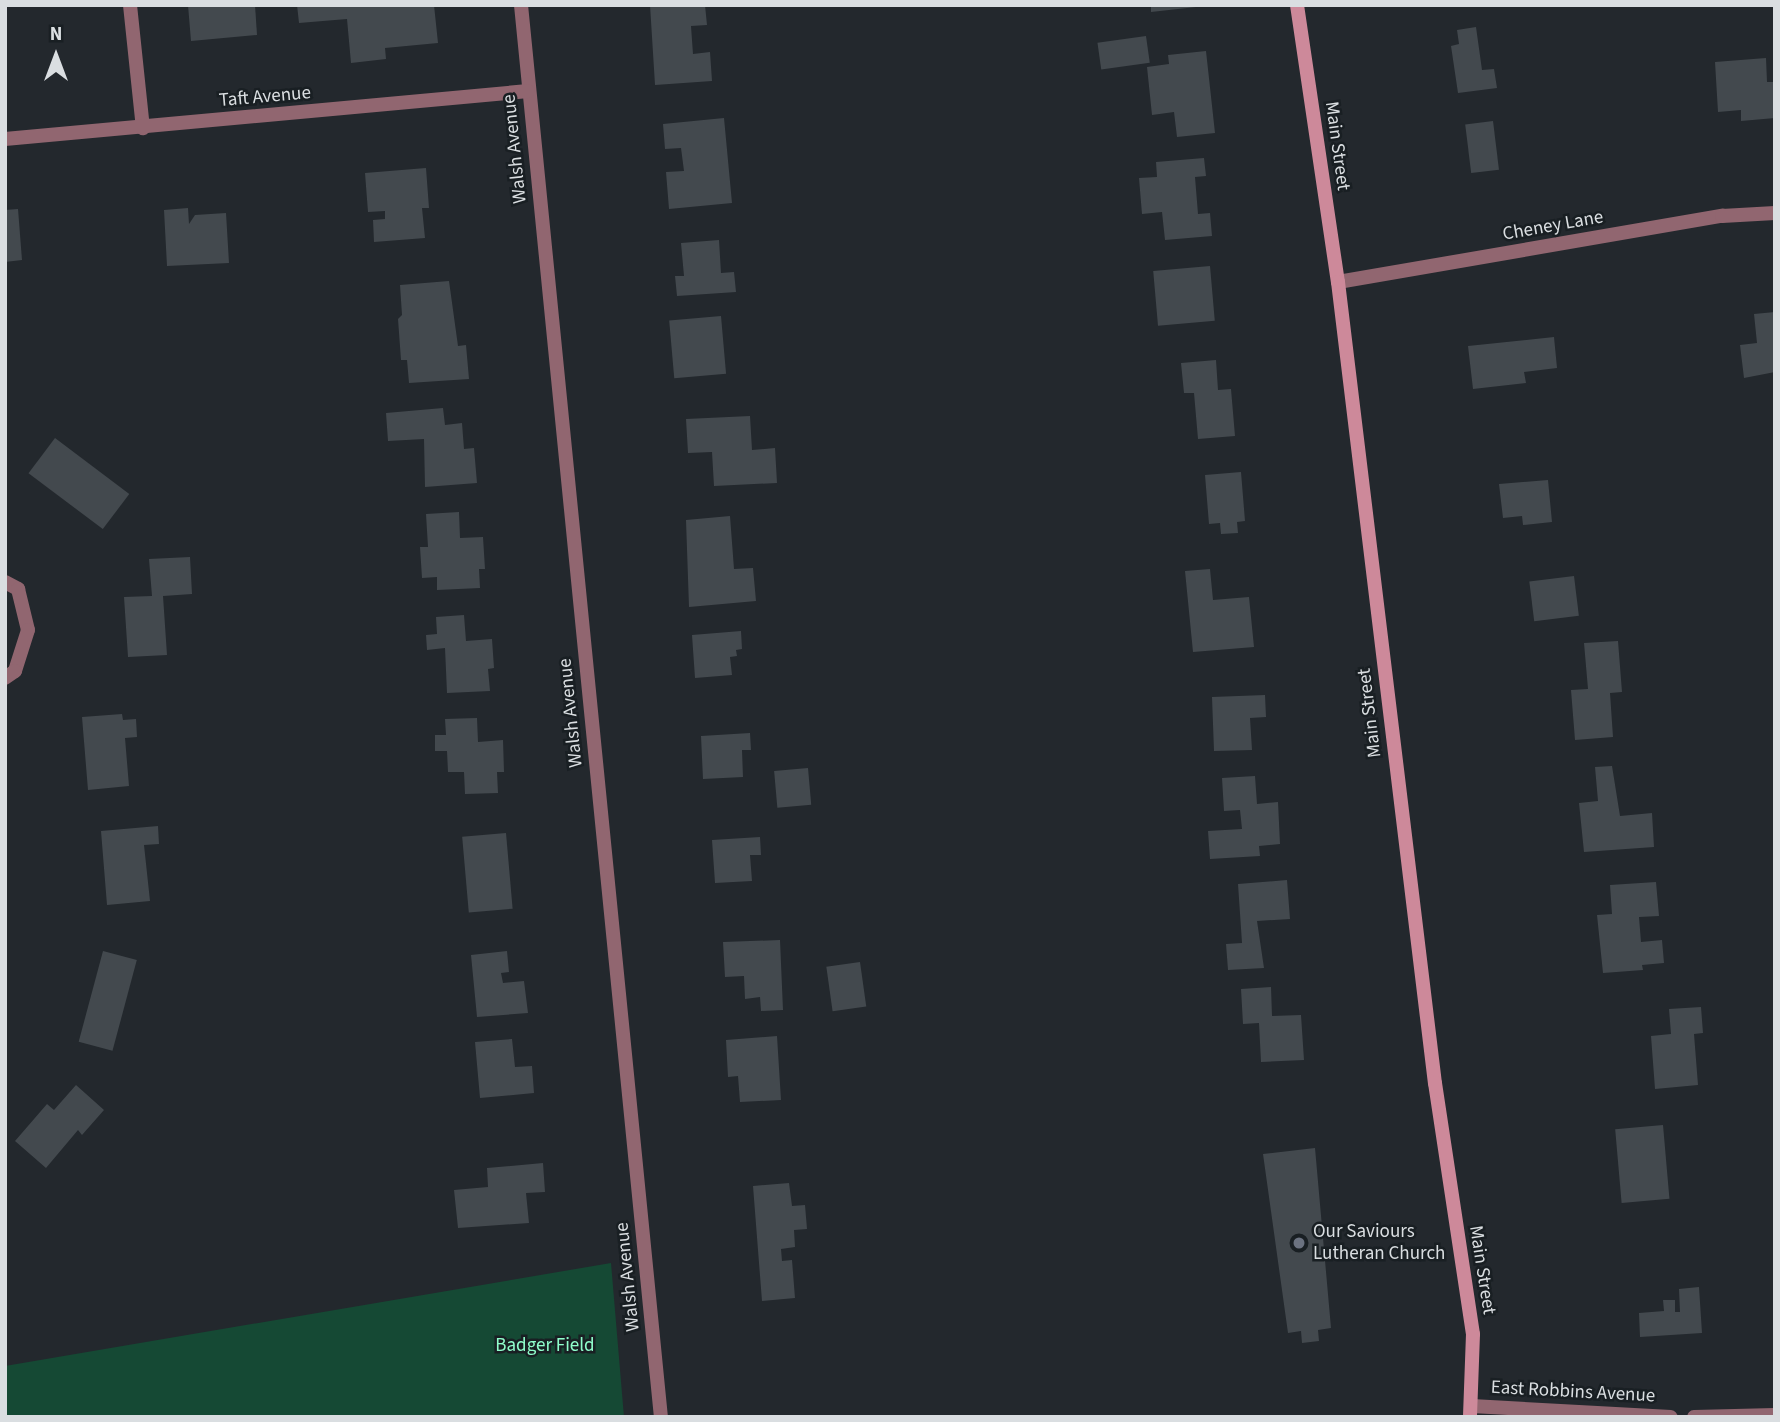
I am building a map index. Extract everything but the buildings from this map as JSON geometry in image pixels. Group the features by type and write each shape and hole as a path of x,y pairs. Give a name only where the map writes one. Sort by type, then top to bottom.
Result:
{"main road":[{"name":"Main Street","path":"1297,5 1338,282 1435,1083 1473,1334 1471,1412"}],"street":[{"path":"130,5 143,128"},
{"name":"Walsh Avenue","path":"521,5 661,1417"},
{"name":"Taft Avenue","path":"5,139 528,91"},
{"name":"Cheney Lane","path":"1338,282 1722,216 1775,213"},
{"path":"5,582 18,589 28,630 15,671 5,678"},
{"name":"East Robbins Avenue","path":"1471,1412 1671,1417"},
{"path":"1694,1417 1775,1415"}],"green space":[{"name":"Badger Field","path":"611,1263 624,1417 5,1417 5,1366"}],"place":[{"name":"Our Saviours Lutheran Church","path":"1299,1243"}]}
